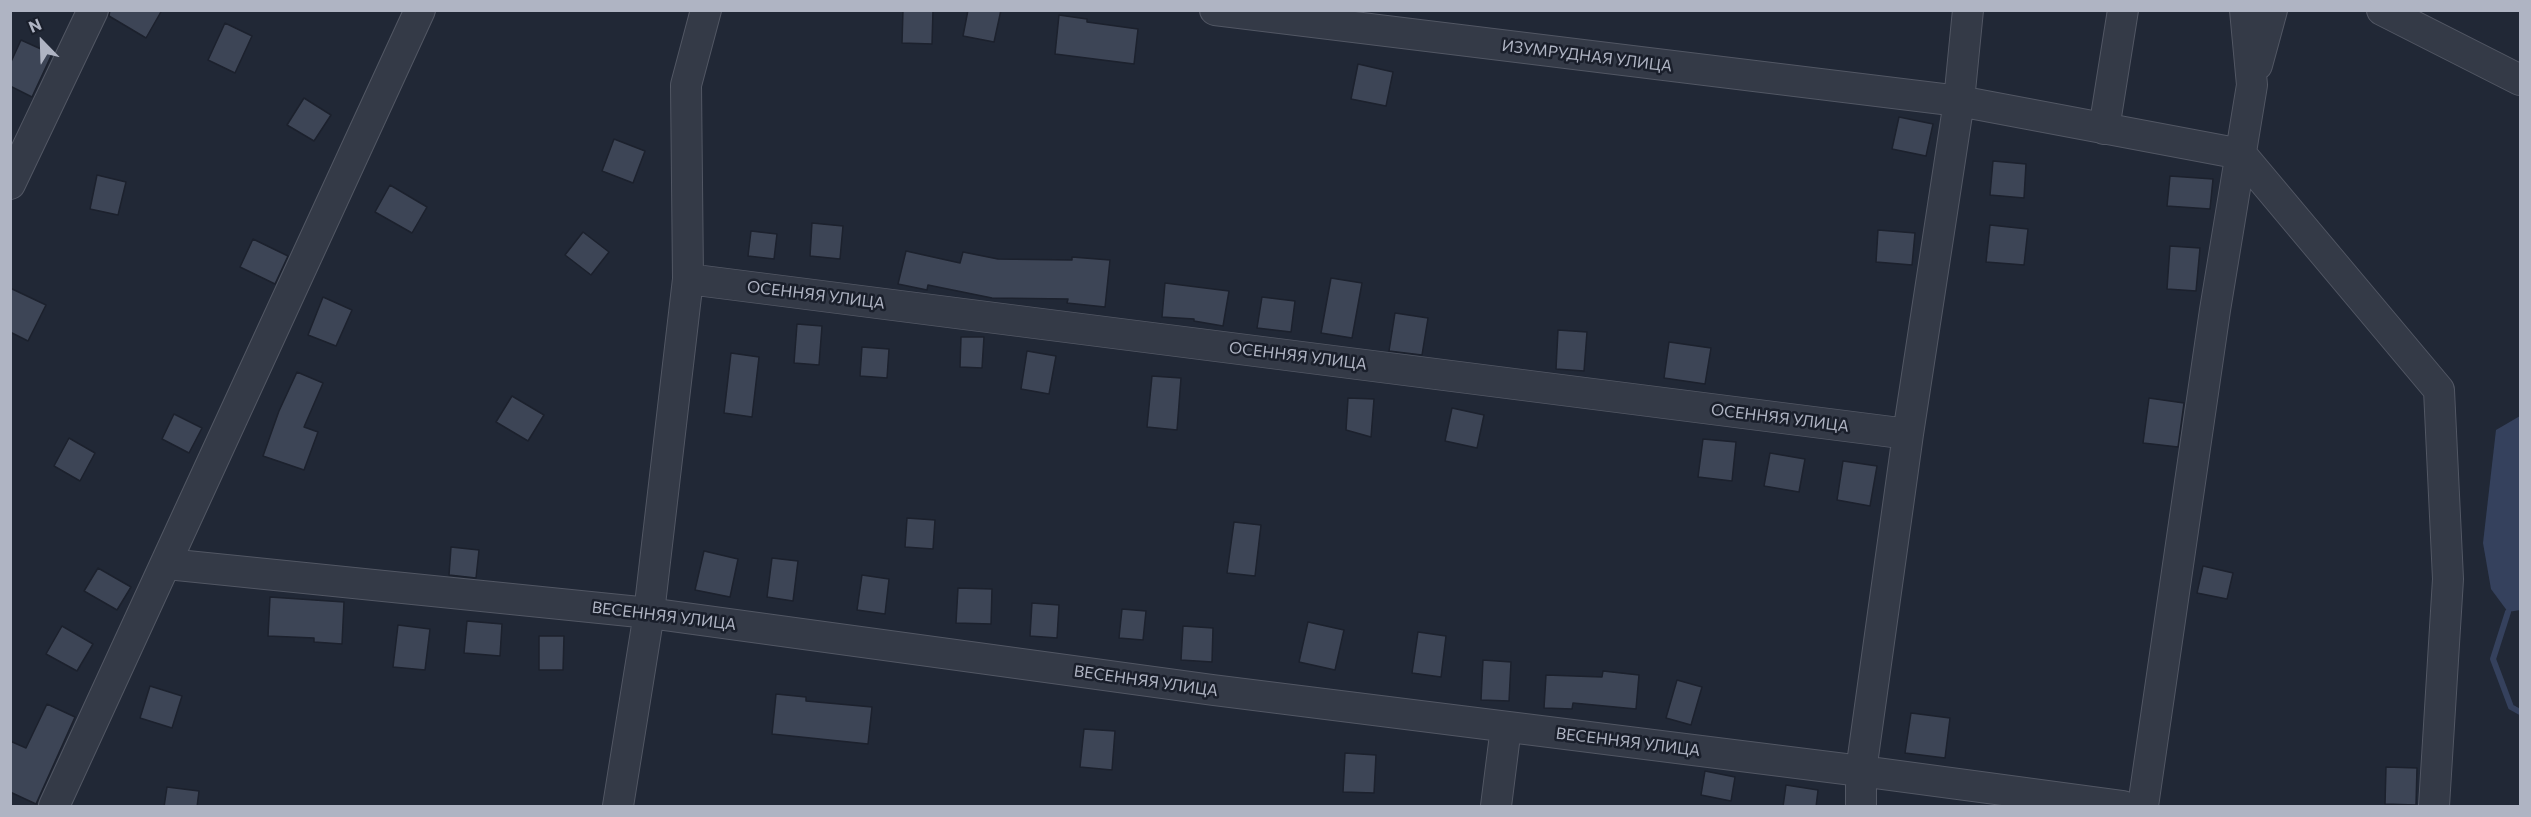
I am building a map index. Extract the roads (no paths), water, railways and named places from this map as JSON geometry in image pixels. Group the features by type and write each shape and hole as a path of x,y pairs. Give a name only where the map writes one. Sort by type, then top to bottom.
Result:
{"street":[{"path":"10,184 93,10"},
{"path":"54,807 420,10"},
{"path":"618,807 648,613 688,279 686,85 706,10"},
{"name":"ИЗУМРУДНАЯ УЛИЦА","path":"1215,10 1959,102 2241,154"},
{"path":"1861,807 1861,771 1908,434 1959,102 1968,10"},
{"path":"2104,129 2123,10"},
{"path":"2246,10 2252,85"},
{"path":"2143,807 2213,322 2252,85 2272,10"},
{"path":"2382,10 2520,80"},
{"path":"2241,154 2439,390 2448,579 2434,807"},
{"name":"ОСЕННЯЯ УЛИЦА","path":"688,279 1908,434"},
{"name":"ВЕСЕННЯЯ УЛИЦА","path":"167,564 648,613 1202,689 1861,771 2123,807"},
{"path":"1496,807 1506,727"}],"water":[{"path":"2520,416 2520,610 2508,612 2491,589 2483,543 2496,430"}],"waterway":[{"path":"2508,612 2493,659 2511,707 2520,712"}]}
